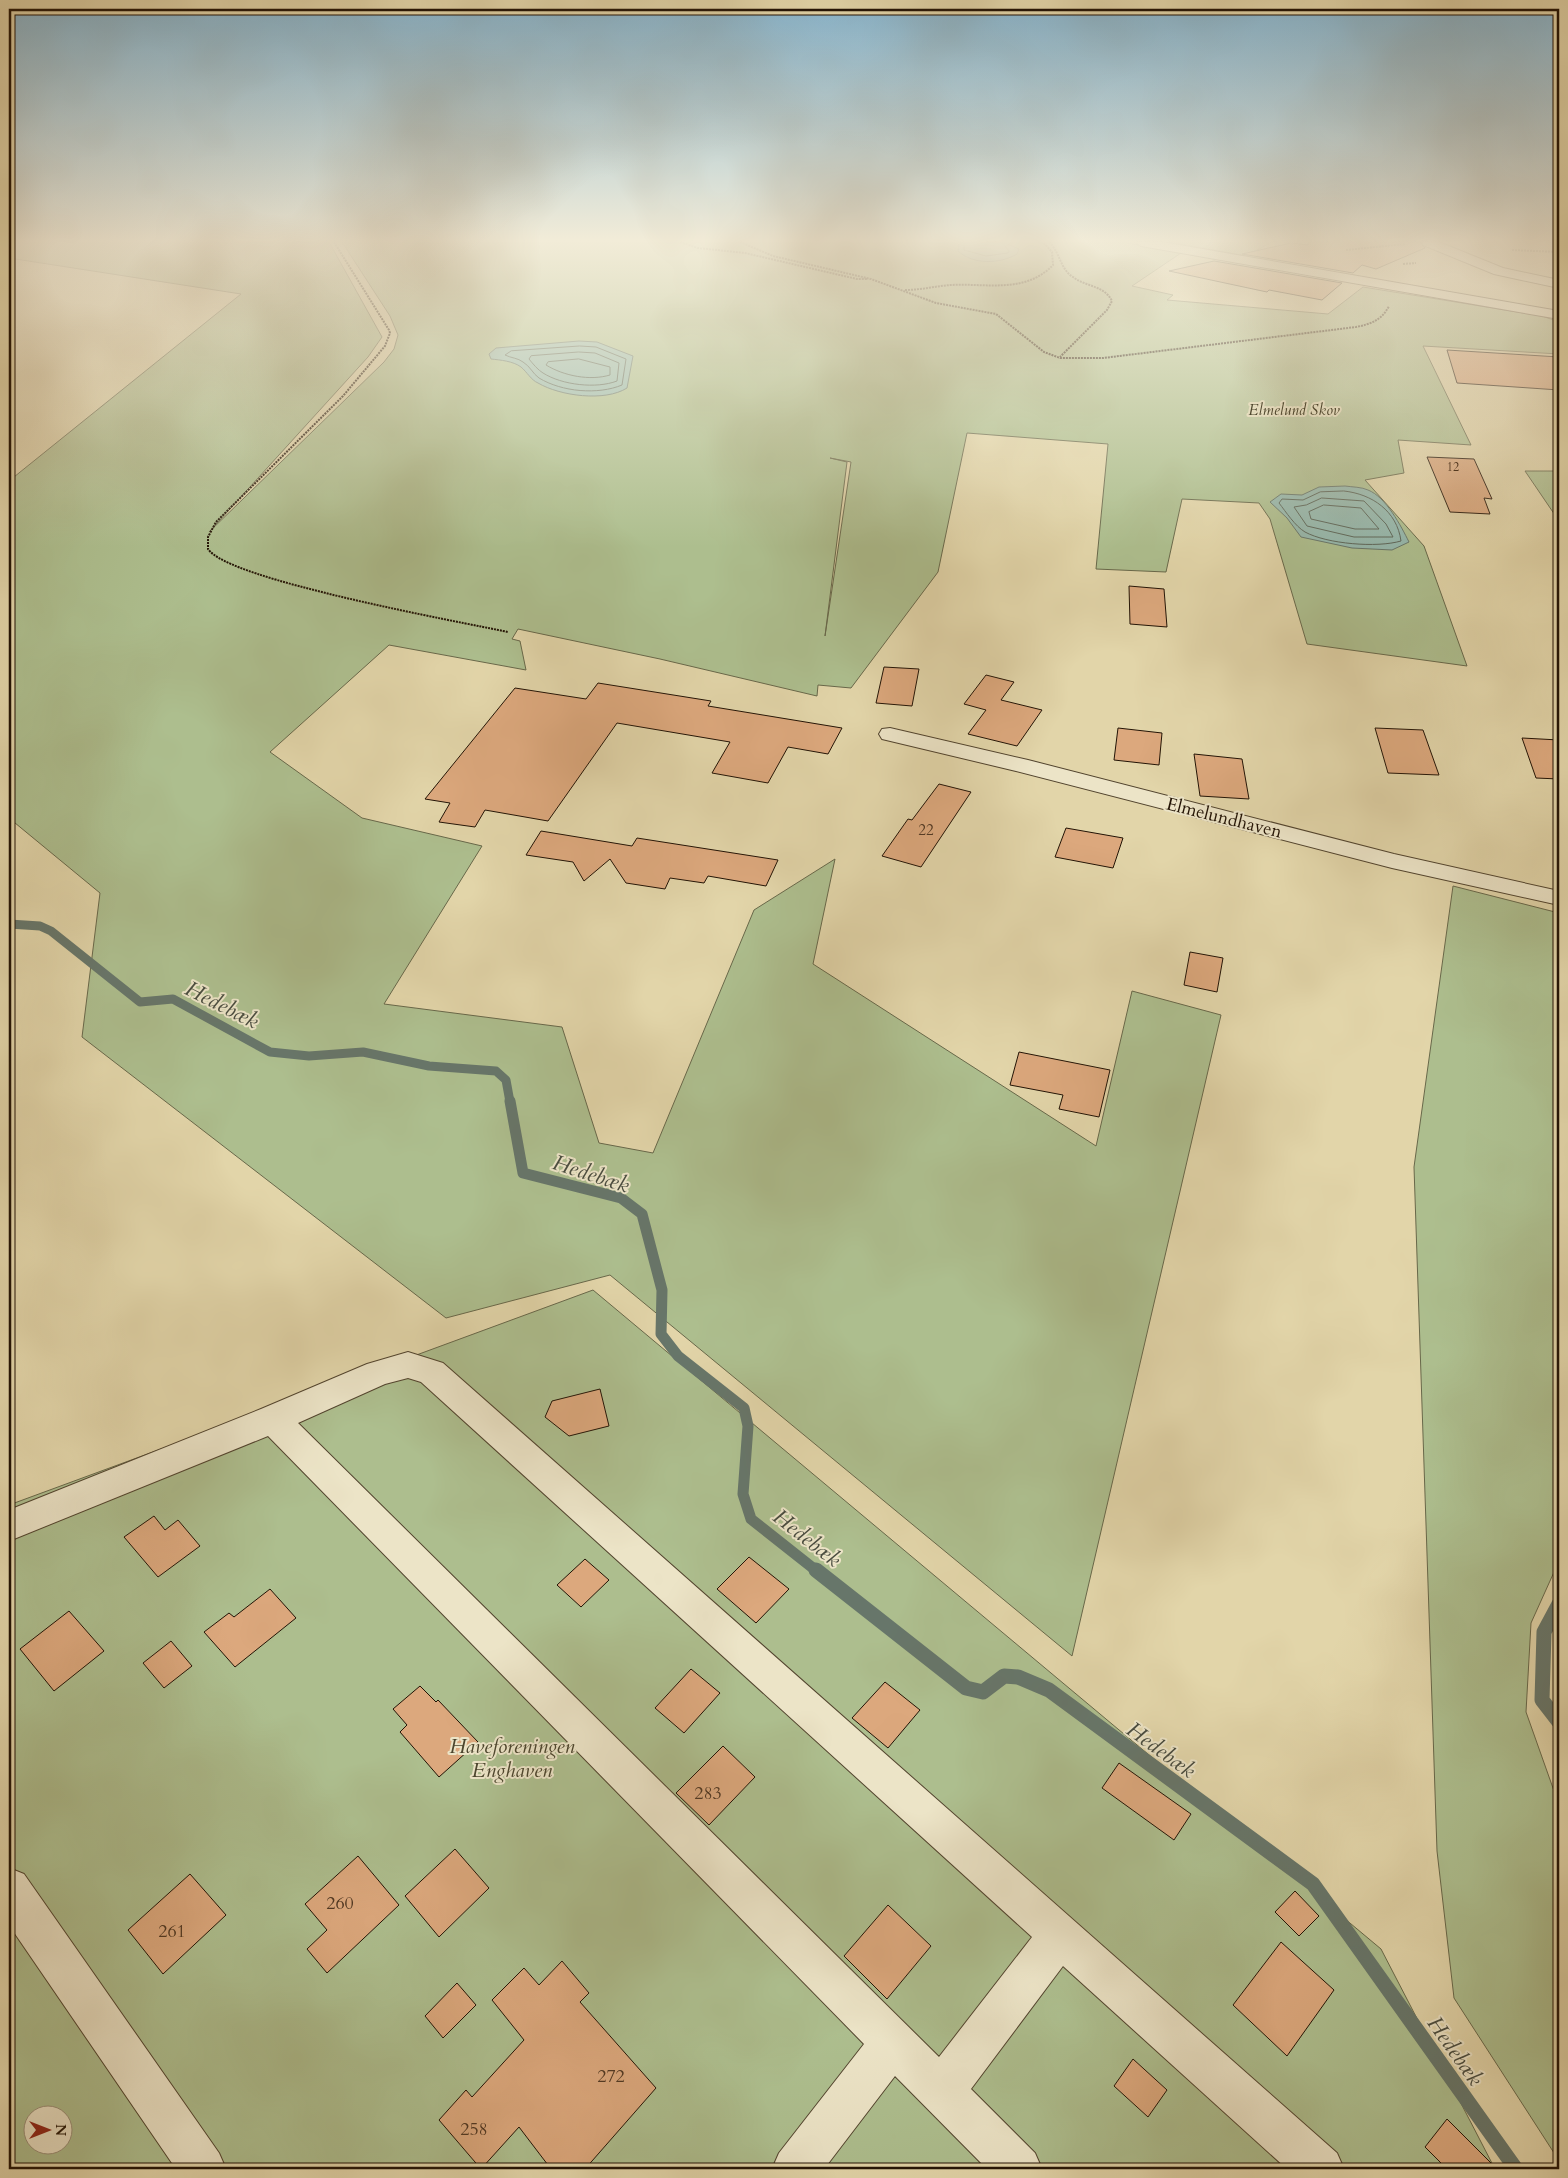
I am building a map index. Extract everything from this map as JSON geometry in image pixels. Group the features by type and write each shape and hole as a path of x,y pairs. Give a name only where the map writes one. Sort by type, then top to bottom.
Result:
{"street":[{"name":"Elmelundhaven","path":"890,734 1020,765 1392,861 1559,898"},
{"path":"9,1526 273,1419 378,1373 408,1365 432,1372 1321,2169"},
{"path":"273,1419 1019,2169"},
{"path":"9,1889 203,2169"},
{"path":"941,2091 1060,1935"},
{"path":"795,2169 894,2043"}],"path":[{"path":"387,344 360,378 216,522 207,538 211,554 237,567 323,591 508,632"},
{"path":"1033,344 1044,352 1060,358 1103,358 1220,344"},
{"path":"1060,358 1074,344"}],"green space":[{"name":"Elmelund Skov","path":"179,344 377,344 368,357 209,532 384,362 394,349 396,344 1559,344 1559,354 1423,346 1471,445 1398,440 1404,473 1365,480 1424,546 1467,666 1307,644 1270,519 1259,503 1182,499 1166,572 1096,569 1108,444 967,433 938,572 851,688 818,685 817,696 660,659 518,629 512,639 520,641 526,670 389,645 270,752 362,818 482,846 384,1004 562,1027 599,1143 653,1153 754,910 835,859 813,964 1096,1146 1132,991 1221,1015 1072,1656 610,1275 446,1318 82,1037 100,893 9,818 9,481","holes":["830,458 851,462 825,636 847,462"]},
{"path":"1525,471 1559,471 1559,521"},
{"path":"1453,886 1559,913 1559,1561 1531,1623 1526,1712 1559,1805 1559,2136 1556,2156 1454,1998 1437,1851 1414,1167"},
{"name":"Haveforeningen Enghaven","path":"593,1290 1381,1949 1495,2169 9,2169 9,1505"}],"water":[{"path":"548,344 601,344 633,356 627,388 607,395 582,396 547,388 536,382 518,365 491,359 489,354 496,348"},
{"path":"1345,486 1366,489 1381,499 1402,528 1409,542 1392,550 1352,548 1301,537 1287,518 1270,502 1281,494 1302,495 1319,487"}],"building":[{"path":"1447,350 1559,357 1559,390 1457,383"},
{"path":"1427,457 1474,459 1492,499 1484,498 1490,514 1450,512"},
{"path":"1129,586 1164,589 1167,627 1130,624"},
{"path":"884,667 919,669 912,706 876,703"},
{"path":"986,675 1014,682 1001,700 1042,710 1017,746 968,734 986,710 964,704"},
{"path":"598,683 711,701 708,706 842,728 828,754 788,747 768,783 712,773 730,742 617,723 548,821 485,810 475,827 439,822 450,803 425,799 515,688 586,699"},
{"path":"1118,728 1162,733 1159,765 1114,760"},
{"path":"1375,728 1423,730 1439,775 1388,773"},
{"path":"1522,738 1559,740 1559,779 1536,778"},
{"path":"1194,754 1242,759 1249,799 1200,796"},
{"path":"939,784 971,792 921,867 882,856 908,819 912,820"},
{"path":"1066,828 1123,838 1113,868 1055,857"},
{"path":"541,831 632,846 637,838 778,860 766,886 708,876 704,883 670,878 665,889 626,883 610,859 584,881 573,862 526,855"},
{"path":"1190,952 1223,958 1217,992 1184,985"},
{"path":"1019,1052 1110,1070 1099,1117 1059,1109 1063,1095 1010,1085"},
{"path":"600,1389 609,1426 569,1436 545,1417 552,1401"},
{"path":"154,1516 165,1530 178,1520 200,1546 158,1577 124,1537"},
{"path":"749,1557 789,1589 756,1623 717,1589"},
{"path":"585,1559 609,1580 581,1607 557,1585"},
{"path":"270,1589 296,1618 235,1667 204,1632 229,1613 234,1617"},
{"path":"69,1611 104,1651 54,1691 20,1649"},
{"path":"171,1641 192,1666 164,1688 143,1663"},
{"path":"691,1669 720,1693 684,1733 655,1708"},
{"path":"885,1682 920,1710 888,1748 852,1718"},
{"path":"420,1686 436,1702 438,1700 478,1742 439,1777 400,1732 407,1725 393,1709"},
{"path":"723,1746 755,1777 709,1825 676,1793"},
{"path":"1119,1763 1191,1814 1174,1840 1102,1788"},
{"path":"455,1849 489,1888 439,1937 405,1896"},
{"path":"358,1856 399,1905 327,1973 307,1949 327,1930 305,1904"},
{"path":"190,1874 226,1915 163,1974 128,1930"},
{"path":"1295,1891 1319,1916 1299,1936 1275,1912"},
{"path":"888,1905 931,1946 887,1999 844,1956"},
{"path":"1281,1942 1334,1990 1287,2056 1233,2005"},
{"path":"562,1961 589,1993 580,2002 656,2088 585,2169 551,2169 519,2127 481,2169 439,2120 466,2090 472,2097 524,2040 492,2000 524,1968 539,1985"},
{"path":"457,1983 476,2005 443,2038 425,2016"},
{"path":"1133,2059 1167,2090 1148,2117 1114,2086"},
{"path":"1447,2119 1497,2169 1447,2169 1425,2147"}],"waterway":[{"name":"Hedebæk","path":"9,924 40,926 51,931 140,1002 173,999 270,1052 309,1056 363,1052 429,1066 496,1071 506,1080 510,1102"},
{"name":"Hedebæk","path":"510,1101 523,1173 621,1198 642,1214 662,1290 661,1334 678,1356 744,1408 748,1426 743,1494 751,1519 818,1572"},
{"name":"Hedebæk","path":"816,1570 966,1688 983,1692 1004,1676 1018,1677 1049,1690 1313,1884 1516,2169"},
{"path":"1559,1604 1544,1632 1542,1700 1559,1722"}]}
